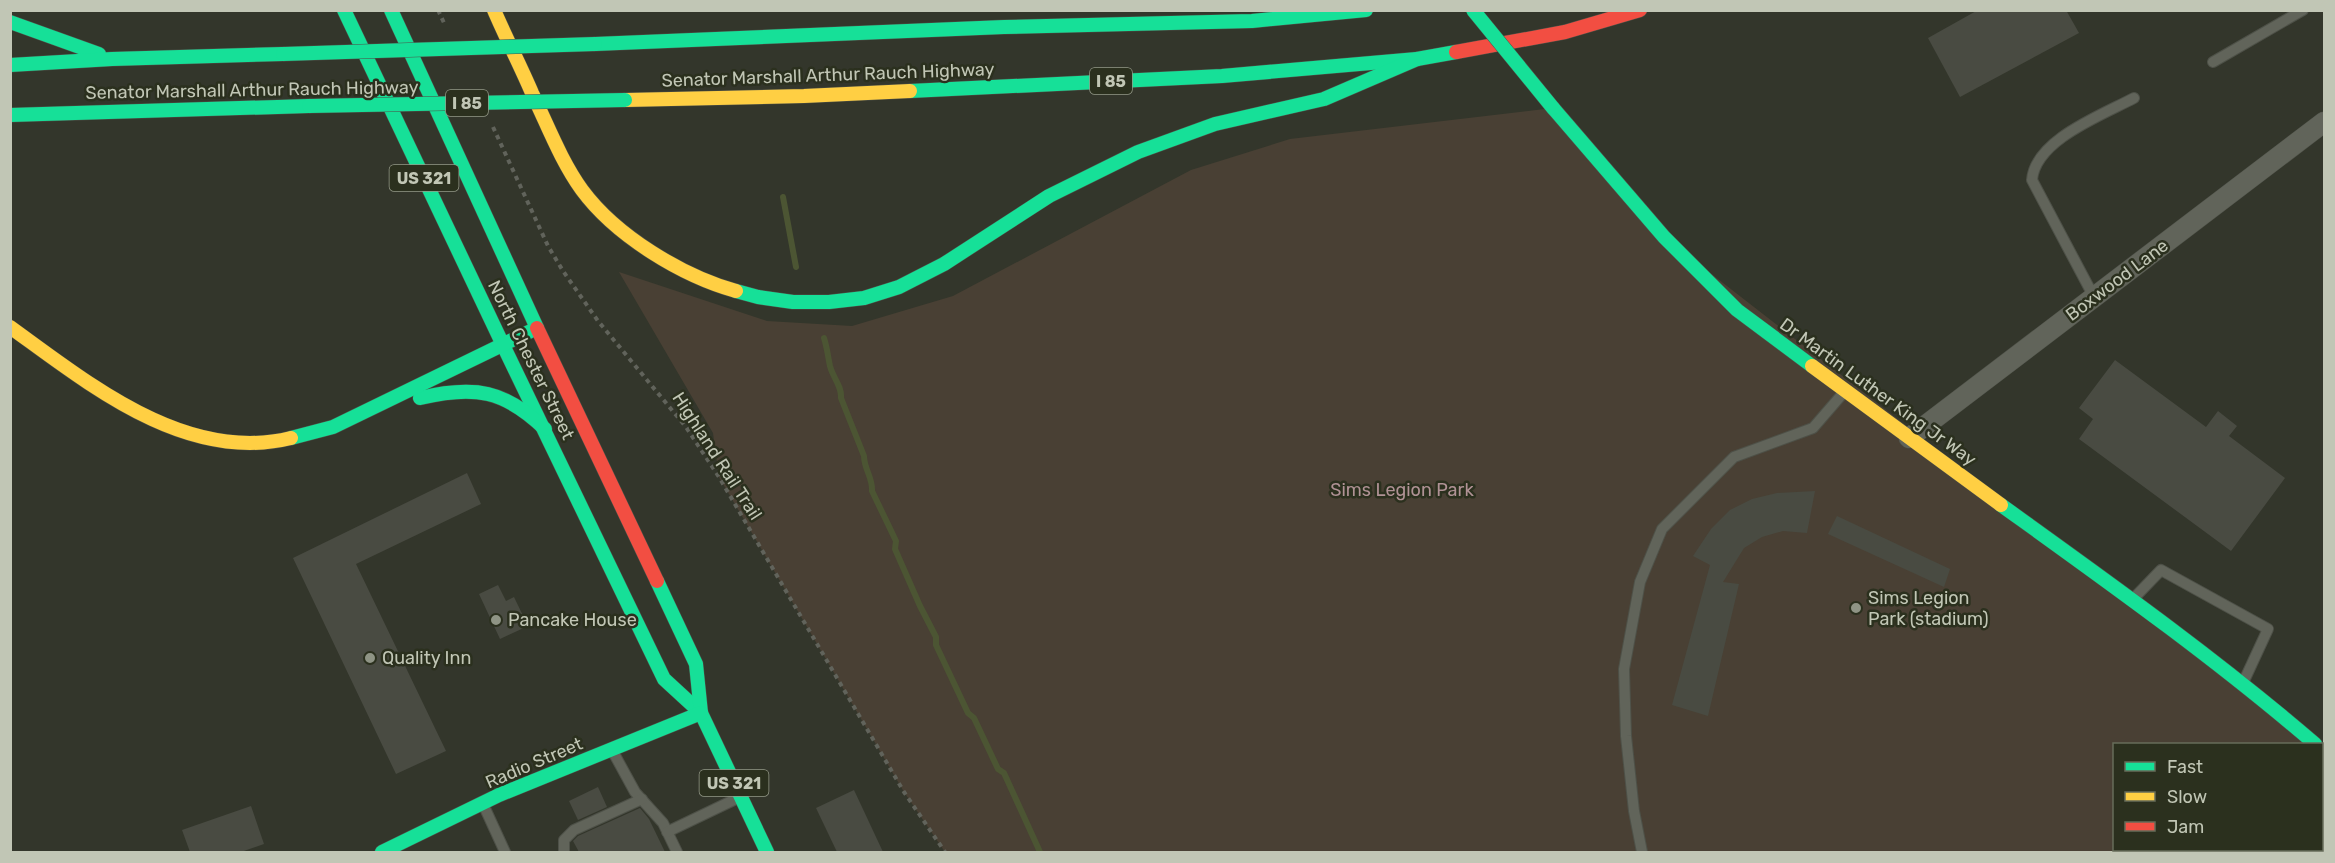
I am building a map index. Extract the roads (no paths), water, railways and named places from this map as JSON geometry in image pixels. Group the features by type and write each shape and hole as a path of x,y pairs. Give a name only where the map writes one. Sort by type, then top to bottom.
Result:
{"main road":[{"name":"North Chester Street","path":"344,10 663,679 701,712"},
{"name":"North Chester Street","path":"391,10 537,328 696,664 701,712 767,852"},
{"path":"494,10 558,148 582,188 598,209 660,259 686,274 714,286 747,295 796,302 849,300 896,288 950,262 1023,212 1111,165 1218,124 1323,99 1417,59"},
{"name":"Senator Marshall Arthur Rauch Highway","path":"10,65 112,59 595,44 1004,27 1252,21 1366,10"},
{"name":"Dr Martin Luther King Jr Way","path":"1473,10 1553,108 1664,237 1737,310 2133,600 2243,684 2314,743"},
{"name":"Senator Marshall Arthur Rauch Highway","path":"10,115 309,106 804,96 1222,76 1417,59 1565,32 1640,10"},
{"path":"973,15 1004,27"},
{"path":"10,22 112,59"},
{"path":"10,327 125,406 184,434 228,442 269,442 313,434 537,328"},
{"path":"355,416 453,390 473,390 495,394 515,403 531,414 544,429"},
{"name":"Radio Street","path":"382,852 483,803 701,712"}],"street":[{"name":"Boxwood Lane","path":"1909,438 2325,122"}],"lane":[{"path":"2212,62 2303,10"},
{"path":"2094,297 2032,180 2033,169 2044,151 2073,130 2134,98"},
{"path":"1642,852 1634,811 1626,736 1624,669 1640,582 1662,529 1734,457 1813,428 1845,391"},
{"path":"2133,600 2161,570 2268,629 2243,684"},
{"path":"612,750 635,792 677,852"},
{"path":"661,828 741,797"},
{"path":"564,852 564,840 574,830 642,799"},
{"path":"483,803 505,852"}],"waterway":[{"path":"783,197 796,267"},
{"path":"824,338 831,370 864,456 872,491 896,541 895,549 968,713 974,718 998,769 1004,773 1040,852"}],"place":[{"name":"Sims Legion Park (stadium)","path":"1856,608"},
{"name":"Pancake House","path":"496,620"},
{"name":"Quality Inn","path":"370,658"}],"park label":[{"name":"Sims Legion Park","path":"1402,490"}]}
